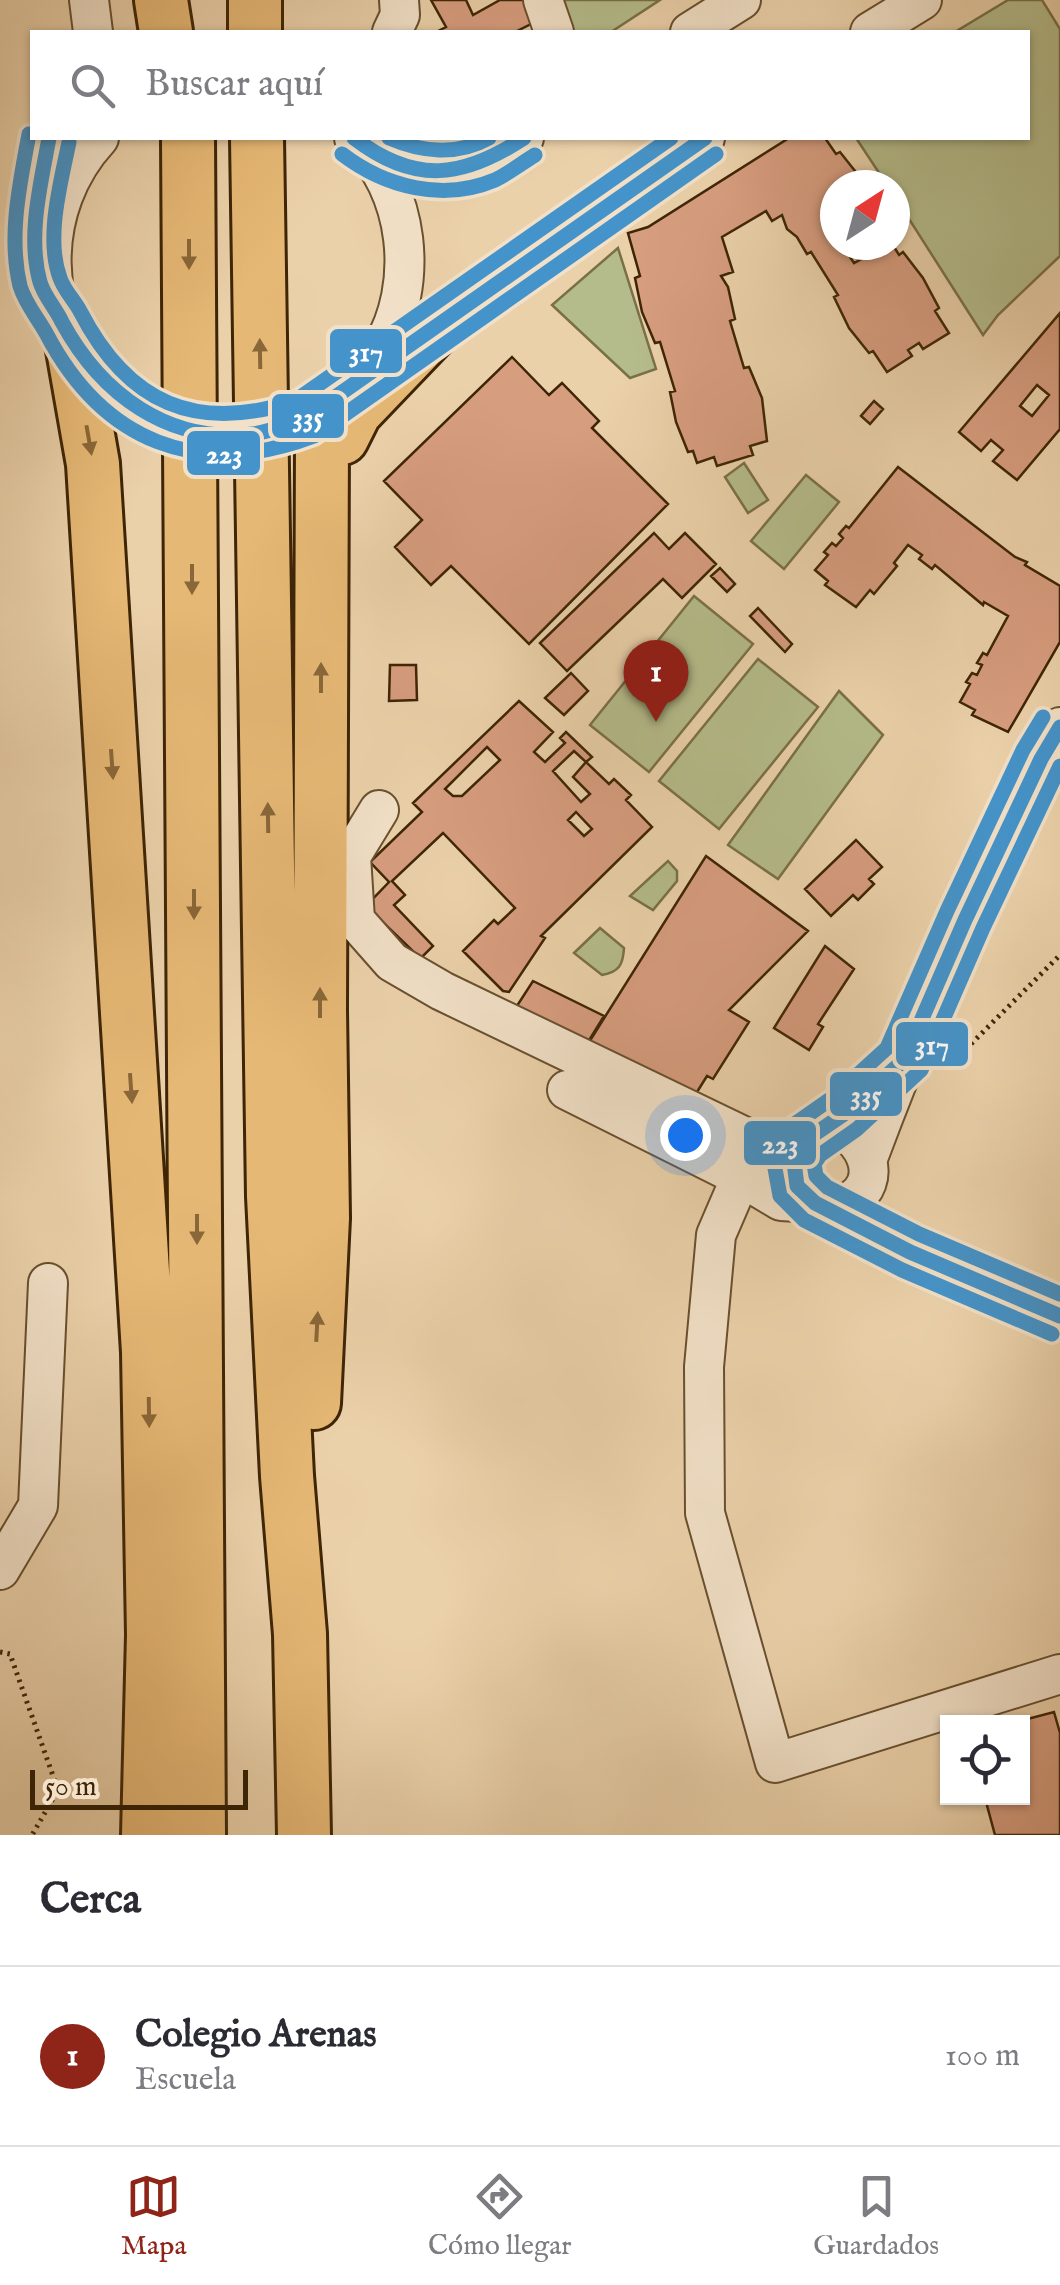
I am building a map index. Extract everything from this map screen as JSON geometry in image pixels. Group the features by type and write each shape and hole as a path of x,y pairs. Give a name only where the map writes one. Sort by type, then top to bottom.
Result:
{"highway":[{"path":"161,0 166,30"},
{"path":"186,0 187,30"},
{"path":"255,0 256,30"},
{"path":"257,140 274,1196 287,1476 300,1634 304,1835"},
{"path":"187,144 199,1835"},
{"path":"321,479 355,412 444,320"},
{"path":"65,327 93,464 146,1332 153,1635 148,1835"},
{"path":"300,1634 322,1218 322,437 348,389"},
{"path":"271,1835 264,1468 274,1196"}],"street":[{"path":"66,30 69,0"},
{"path":"89,0 92,30"},
{"path":"380,0 380,19 388,30"},
{"path":"391,30 400,15 399,0"},
{"path":"543,0 553,30"},
{"path":"701,19 741,0"},
{"path":"873,30 922,0"},
{"path":"49,140 36,213 40,284 104,386 148,417 199,434 252,434 304,419 702,140"},
{"path":"65,327 50,258 57,206 80,158 97,140"},
{"path":"360,143 412,168 443,172 484,163 521,140"},
{"path":"348,389 381,348 400,299 405,246 393,195 360,143"},
{"path":"716,1236 758,1203 851,1202 868,1170 904,1060 974,902 1060,727"},
{"path":"379,810 351,856 355,920 392,962 442,990 728,1121 766,1146"},
{"path":"808,1204 794,1174 794,1162 812,1137 904,1060"},
{"path":"566,1090 742,1177 1060,1316"},
{"path":"910,1252 891,1230 853,1138 842,1132 766,1146 742,1177 716,1236 704,1367 705,1513 775,1763 1060,1674"},
{"path":"0,1570 38,1506 48,1283"}],"path":[{"path":"952,1036 945,1053 962,1053 1060,956"},
{"path":"0,1652 10,1654 58,1790 32,1835"}],"green space":[{"path":"553,0 660,0 614,30 562,30"},
{"path":"1008,0 1042,0 1060,29 1060,256 998,315 983,335 910,221 910,170 877,170 857,140 1030,140 1030,30 958,30"},
{"path":"618,248 656,369 630,378 552,305"},
{"path":"744,463 768,500 748,513 725,477"},
{"path":"806,475 839,502 784,569 751,541"},
{"path":"694,596 753,644 649,772 590,725"},
{"path":"758,659 818,707 719,829 659,781"},
{"path":"839,691 883,735 778,879 728,845"},
{"path":"668,861 677,871 677,881 653,910 630,896"},
{"path":"600,928 624,948 619,967 602,975 574,953"}],"building":[{"path":"431,0 466,0 473,15 500,0 525,0 537,21 519,30 440,30 446,27"},
{"path":"786,140 826,140 854,170 820,170 820,260 909,260 923,278 939,308 935,311 949,333 923,349 919,343 908,350 912,356 887,372 873,351 869,353 849,328 834,297 838,295 811,252 807,254 787,229 782,215 772,221 766,211 722,237 733,272 721,276 728,287 735,319 730,321 744,368 749,367 762,398 767,441 750,446 753,455 717,466 714,457 697,463 676,422 670,392 675,391 660,342 655,343 642,312 635,278 640,276 628,233 648,227"},
{"path":"1060,313 1060,429 1017,480 993,461 1003,450 991,440 981,451 959,432","holes":["1037,385 1049,395 1032,416 1020,406"]},
{"path":"512,357 549,395 562,383 599,421 592,428 668,504 529,644 451,566 431,585 395,547 422,520 384,481"},
{"path":"874,401 883,409 870,424 861,416"},
{"path":"898,467 1015,557 1027,562 1025,565 1060,586 1060,642 1008,732 972,715 975,710 960,702 970,684 966,682 972,673 977,675 982,665 977,663 983,653 987,655 1008,616 984,602 983,605 935,565 932,569 908,545 874,594 870,590 856,607 825,585 828,581 815,570 828,555 824,552 843,538 839,534 846,526 849,528"},
{"path":"654,533 669,549 685,533 716,564 682,598 663,579 567,671 540,643"},
{"path":"720,568 735,584 727,592 711,576"},
{"path":"758,608 792,644 785,652 750,616"},
{"path":"390,665 416,665 417,700 389,701"},
{"path":"571,673 588,691 564,715 545,698"},
{"path":"519,701 553,732 534,752 545,762 565,743 560,738 566,732 592,757 586,762 609,784 614,779 631,795 626,800 652,827 541,936 545,938 509,992 503,991 463,951 494,920 498,924 515,908 443,833 392,881 405,895 394,905 433,946 422,957 366,906 389,882 370,862 422,812 413,803","holes":["487,747 500,760 462,796 453,796 445,789","574,751 586,762 573,777 590,794 581,802 553,771","576,812 592,829 584,836 568,820"]},
{"path":"856,840 882,867 869,879 874,884 858,900 853,895 831,916 805,889"},
{"path":"706,856 808,931 729,1010 749,1022 713,1079 707,1076 692,1100 586,1047"},
{"path":"825,946 854,969 818,1024 823,1027 809,1050 774,1028"},
{"path":"533,981 604,1016 585,1047 513,1012"},
{"path":"1054,1712 1060,1733 1060,1835 995,1835 987,1805 1030,1805 1030,1718"}],"transit line":[{"name":"223","path":"29,134 17,210 15,248 20,286 69,371 125,425 158,442 193,451 231,454 272,449 314,436 716,154"},
{"name":"335","path":"49,140 35,246 40,282 47,297 78,348 117,392 165,422 222,435 259,433 304,419 702,140"},
{"name":"335","path":"357,140 398,163 439,171 480,161 521,140"},
{"name":"317","path":"395,140 439,150 464,148 485,140"},
{"name":"317","path":"69,142 54,228 56,262 64,287 99,343 143,389 168,403 226,414 295,401 668,140"},
{"name":"223","path":"342,154 396,183 435,190 475,187 495,180 535,155"},
{"name":"223","path":"1043,717 1023,750 947,911 887,1048 832,1098 792,1126 780,1142 774,1163 780,1196 804,1220 902,1270 1052,1334"},
{"name":"335","path":"1060,727 965,920 904,1060 844,1114 806,1140 794,1162 797,1186 815,1203 910,1252 1060,1316"},
{"name":"317","path":"1060,766 921,1070 814,1164 816,1176 827,1187 919,1234 1060,1294"}],"place":[{"name":"Colegio Arenas","path":"656,722"}]}
